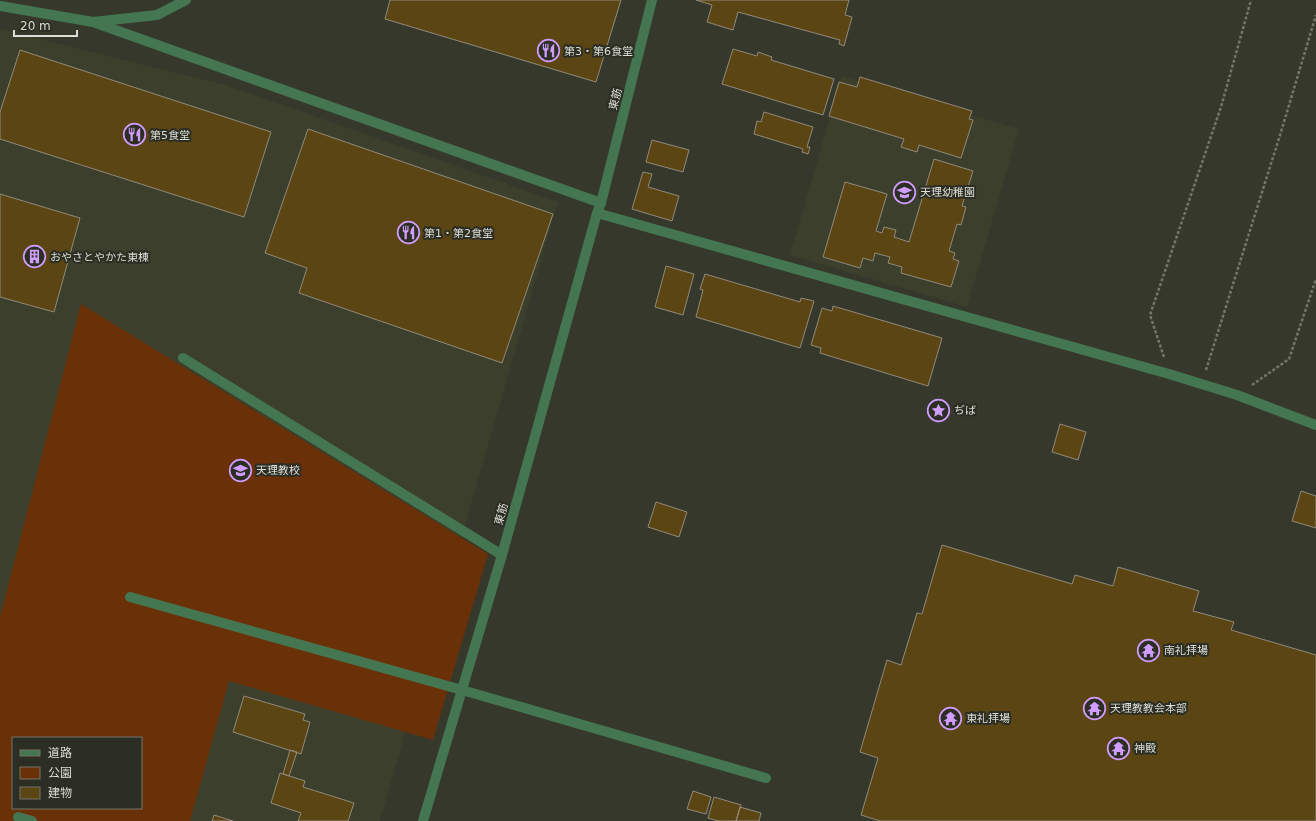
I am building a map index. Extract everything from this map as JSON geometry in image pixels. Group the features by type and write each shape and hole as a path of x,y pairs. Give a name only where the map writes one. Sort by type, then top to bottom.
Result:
{"street":[{"path":"93,22 157,15 186,0"},
{"name":"東筋","path":"423,821 502,555 601,203 652,0"},
{"path":"0,6 93,22 601,203"},
{"path":"597,213 1201,384 1237,395 1316,425"},
{"path":"183,358 502,555"},
{"path":"130,597 462,690 766,778"},
{"path":"18,817 32,821"}],"path":[{"path":"1170,375 1150,315 1221,107 1251,0"},
{"path":"1201,384 1281,132 1316,15"},
{"path":"1237,395 1289,359 1316,279"}],"shaded area":[{"name":"天理教校","path":"0,29 226,85 558,202 380,821 0,821"},
{"name":"天理幼稚園","path":"842,76 1019,129 967,307 790,255"}],"green space":[{"path":"81,304 488,554 433,740 229,681 190,821 0,821 0,617"}],"building":[{"name":"第3・第6食堂","path":"390,0 621,0 596,82 385,19"},
{"path":"696,0 849,0 845,15 852,17 844,46 839,44 840,40 738,12 733,30 707,22 712,5"},
{"path":"733,49 757,56 758,52 772,57 771,60 834,79 823,115 722,84"},
{"name":"第5食堂","path":"20,50 271,132 244,217 0,139 0,112"},
{"path":"860,77 972,111 969,119 973,120 961,158 919,145 917,152 901,147 904,139 829,116 839,82 857,87"},
{"path":"764,112 813,127 807,147 810,147 808,154 802,152 803,149 754,134 757,121 761,122"},
{"name":"第1・第2食堂","path":"308,129 553,214 502,363 299,293 307,268 265,253"},
{"path":"652,140 689,150 683,172 646,162"},
{"path":"934,159 973,171 962,206 966,207 961,225 957,224 949,251 955,253 953,259 959,261 951,287 901,273 902,267 888,263 890,257 875,253 873,261 863,258 860,268 823,257 845,182 887,194 876,231 882,233 884,227 896,230 894,237 909,242"},
{"path":"643,172 652,174 648,187 679,196 672,221 632,209"},
{"name":"おやさとやかた東棟","path":"0,194 80,218 54,312 0,297"},
{"path":"666,266 694,274 683,315 655,307"},
{"path":"705,274 800,302 801,298 814,301 800,348 696,317 703,290 700,289"},
{"path":"833,306 942,338 928,386 820,353 821,348 811,345 822,308 832,311"},
{"path":"1060,424 1086,432 1078,460 1052,452"},
{"path":"1301,491 1316,496 1316,528 1292,521"},
{"path":"656,502 687,512 679,537 648,527"},
{"name":"天理教教会本部","path":"942,545 1072,584 1075,575 1113,586 1118,567 1199,591 1193,611 1234,622 1231,630 1316,655 1316,821 880,821 861,815 878,758 860,752 887,660 901,665 917,613 922,614"},
{"path":"244,696 305,714 303,720 310,722 301,754 233,732"},
{"path":"290,750 297,752 289,776 283,774"},
{"path":"280,773 305,781 303,787 354,803 348,821 298,821 301,813 271,803"},
{"path":"693,791 711,797 706,814 687,809"},
{"path":"714,797 741,805 736,821 718,821 708,818"},
{"path":"740,807 761,813 759,821 736,821"},
{"path":"214,815 233,821 212,821"}],"place":[{"name":"第3・第6食堂","path":"548,51"},
{"name":"第5食堂","path":"135,135"},
{"name":"天理幼稚園","path":"904,192"},
{"name":"第1・第2食堂","path":"409,233"},
{"name":"おやさとやかた東棟","path":"34,257"},
{"name":"ぢば","path":"938,410"},
{"name":"天理教校","path":"241,470"},
{"name":"南礼拝場","path":"1149,650"},
{"name":"天理教教会本部","path":"1094,708"},
{"name":"東礼拝場","path":"951,718"},
{"name":"神殿","path":"1118,748"}]}
